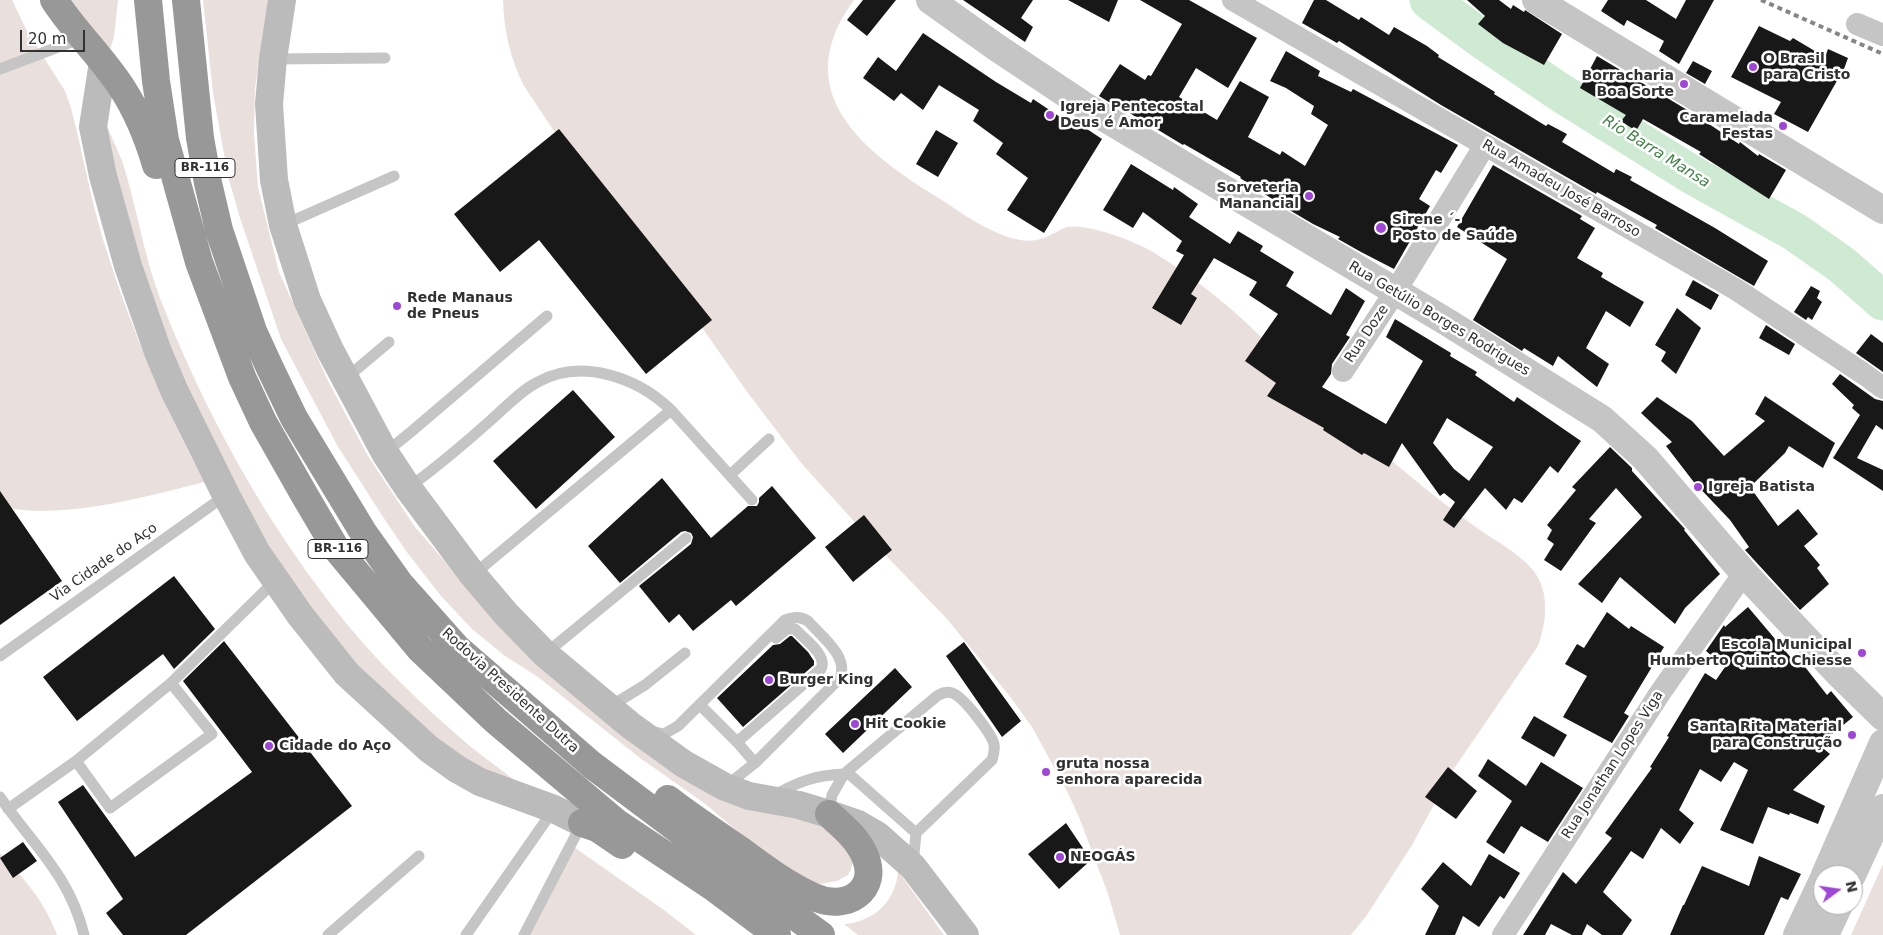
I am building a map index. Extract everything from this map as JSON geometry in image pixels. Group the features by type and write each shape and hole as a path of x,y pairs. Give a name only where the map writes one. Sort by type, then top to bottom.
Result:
{"highway":[{"name":"BR-116","path":"54,0 122,88 135,111 149,143 200,311 240,406 305,496"},
{"name":"Rodovia Presidente Dutra","path":"148,0 156,80 165,140 200,262 242,377 263,422 335,546 420,649 496,721 617,823 713,887 777,935"},
{"name":"Rodovia Presidente Dutra","path":"186,0 200,138 208,184 222,239 254,331 294,418 363,532 400,584 457,648 592,765 821,935"},
{"name":"BR-116","path":"208,184 299,391 338,459 398,556 460,629 567,725 672,802 775,875 814,897 838,903 854,898 869,878 869,870 859,845 829,814"},
{"path":"582,823 596,828 669,877 713,887"}],"main road":[{"path":"282,0 268,104 270,145 276,197 283,225 308,300 345,379 385,453 408,488 473,575 506,614 545,654 630,725 684,764 725,787 749,796 768,798 829,814 858,824 877,835 913,867 965,935"},
{"path":"103,62 94,127 104,176 128,266 158,352 174,390 257,553 300,615 347,674 429,749 456,769 480,782 554,810 582,823"}],"street":[{"name":"Rua Getúlio Borges Rodrigues","path":"930,0 1083,105 1446,322 1602,419 1645,458 1744,573 1838,673 1883,717"},
{"name":"Rua Amadeu José Barroso","path":"1233,0 1737,290 1883,388"},
{"path":"1536,0 1883,210"},
{"path":"1857,24 1883,35"},
{"name":"Rua Doze","path":"1343,371 1395,292 1485,145"},
{"name":"Rua Jonathan Lopes Viga","path":"1502,935 1660,693 1744,573"},
{"path":"1829,865 1883,743"},
{"path":"1857,865 1883,808"},
{"path":"1797,935 1813,901"},
{"path":"1825,935 1834,915"}],"lane":[{"path":"0,69 82,38"},
{"path":"273,59 385,58"},
{"path":"283,225 394,176"},
{"path":"385,453 547,316"},
{"path":"345,379 390,342"},
{"path":"408,488 438,466 525,390 556,374 583,371 620,378 646,390 671,410 752,500"},
{"path":"473,575 671,410"},
{"path":"730,475 769,439"},
{"name":"Via Cidade do Aço","path":"0,656 226,495"},
{"path":"545,654 686,538"},
{"path":"8,809 76,761 171,683 276,580"},
{"path":"630,725 659,734 664,734 678,726 785,620 802,617 808,621 840,657 842,665 840,678 755,763 725,787"},
{"path":"734,670 754,658 787,629 792,628 822,657 823,661 821,670 737,742"},
{"path":"609,707 645,684 685,653"},
{"path":"76,761 110,808 212,734 171,683"},
{"path":"829,814 832,795 846,774 941,693 950,692 959,697 988,731 994,743 994,754 992,760 916,834 913,867"},
{"path":"700,706 737,742 755,763"},
{"path":"768,798 809,779 825,775 846,774 916,834"},
{"path":"0,797 16,821 49,859 68,890 76,908 84,935"},
{"path":"466,935 554,810"},
{"path":"524,935 582,823"},
{"path":"328,935 419,856"}],"shaded area":[{"path":"0,0 12,0 27,31 65,91 76,126 102,237 128,314 176,427 204,482 101,506 38,511 0,507"},
{"path":"70,0 118,0 114,37 109,52"},
{"path":"203,0 269,0 255,88 254,133 258,187 279,272 327,379 368,456 415,527 521,649 786,815 821,825 854,857 848,875 837,881 820,884 803,880 755,846 704,803 640,758 538,677 505,656 472,629 441,596 406,551 337,445 281,339 239,215 228,176 213,93"},
{"path":"503,0 854,0 835,33 828,63 831,90 842,115 860,138 883,160 964,214 1001,235 1027,241 1042,239 1063,228 1076,226 1098,230 1135,243 1166,260 1206,288 1243,319 1320,400 1339,417 1437,498 1528,564 1538,579 1544,597 1545,617 1538,646 1451,773 1412,845 1367,915 1351,935 1120,935 1108,894 1079,817 1032,727 948,620 870,539 802,464 748,393 660,268 603,205 524,86 509,44"},
{"path":"106,124 122,161 149,264 160,298 204,399 259,500 323,594 358,637 395,677 433,713 471,747 515,781 468,766 364,676 297,589 265,540 234,488 175,364 132,246"},
{"path":"568,843 664,910 696,935 520,935"},
{"path":"0,853 40,901 57,935 0,935"},
{"path":"1883,864 1883,935 1851,935 1860,915 1863,915 1863,908"},
{"path":"898,871 944,935 858,935 844,924 865,919 881,908 893,892"}],"building":[{"path":"863,0 896,0 867,36 847,20"},
{"path":"963,0 1033,0 1021,18 1033,27 1025,42"},
{"path":"1068,0 1118,0 1109,22"},
{"path":"1140,0 1189,0 1257,38 1228,88 1196,68 1179,97 1217,120 1240,81 1269,97 1248,137 1280,155 1282,151 1305,166 1328,125 1311,114 1314,106 1286,88 1270,81 1286,51 1320,71 1318,76 1351,92 1353,89 1458,145 1441,173 1436,170 1419,199 1430,206 1394,269 1338,239 1340,237 1286,208 1241,177 1149,126 1118,105 1117,107 1099,96 1120,64 1145,80 1148,75 1151,76 1182,24"},
{"path":"1314,0 1326,0 1359,20 1361,17 1389,35 1394,27 1427,46 1439,55 1438,57 1495,92 1494,94 1546,126 1548,124 1567,134 1562,142 1614,173 1616,169 1632,177 1630,180 1715,228 1768,261 1754,286 1655,228 1657,225 1597,192 1596,194 1441,105 1339,41 1337,43 1302,23"},
{"path":"1467,0 1499,0 1511,9 1513,5 1524,12 1525,10 1562,34 1544,65 1503,43 1478,24 1485,16"},
{"path":"1608,0 1646,0 1676,19 1686,0 1714,0 1679,64 1659,51 1664,41 1627,20 1624,26 1601,11"},
{"path":"1759,26 1790,41 1793,38 1825,57 1828,49 1848,58 1840,80 1838,79 1808,132 1774,114 1781,102 1731,77"},
{"path":"923,33 1031,103 1033,99 1066,121 1069,117 1102,139 1044,233 1007,210 1028,178 996,154 1003,143 973,121 979,110 939,85 923,110 901,93 894,101 863,78 878,57 896,71"},
{"path":"1597,56 1694,114 1739,144 1740,142 1758,156 1759,154 1786,170 1769,199 1699,154 1701,152 1643,119 1636,131 1621,121 1626,115 1580,88"},
{"path":"1693,61 1712,71 1705,84 1686,73"},
{"path":"559,129 712,320 646,374 539,240 500,272 454,214"},
{"path":"936,130 958,143 938,177 916,164"},
{"path":"1131,164 1173,190 1174,187 1198,204 1189,217 1230,244 1238,231 1263,246 1260,251 1294,272 1286,286 1331,315 1346,288 1365,301 1346,335 1350,337 1332,364 1331,374 1322,387 1386,424 1423,361 1386,337 1395,319 1451,353 1450,356 1477,372 1475,375 1514,402 1517,397 1581,441 1558,473 1550,466 1522,503 1514,498 1506,510 1485,488 1454,528 1443,520 1455,502 1444,493 1440,496 1402,443 1389,467 1364,453 1362,455 1323,430 1324,428 1267,396 1276,383 1245,361 1278,314 1249,295 1257,282 1214,258 1191,294 1197,298 1181,325 1152,308 1184,255 1176,251 1182,241 1143,212 1133,228 1103,210","holes":["1447,418 1493,447 1469,481 1454,469 1433,443"]},
{"path":"1493,165 1582,216 1580,219 1595,228 1577,258 1603,273 1601,277 1644,302 1630,327 1606,311 1586,348 1609,364 1597,387 1558,356 1553,366 1524,348 1522,351 1473,320 1507,259 1457,227"},
{"path":"1693,280 1719,295 1711,310 1685,295"},
{"path":"1811,286 1820,291 1817,298 1822,302 1812,320 1808,317 1806,320 1794,312"},
{"path":"1677,308 1701,328 1676,374 1661,361 1666,352 1655,345"},
{"path":"1766,325 1795,344 1789,355 1759,338"},
{"path":"1871,334 1883,343 1883,372 1856,353"},
{"path":"1840,374 1875,399 1883,401 1883,430 1876,425 1857,458 1883,470 1883,491 1833,458 1860,415 1852,408 1854,405 1832,384"},
{"path":"573,390 615,437 536,509 493,461"},
{"path":"1765,396 1835,443 1823,468 1789,446 1785,453 1750,487 1778,526 1798,509 1818,534 1804,546 1820,565 1817,568 1829,584 1800,610 1745,550 1749,547 1730,520 1693,481 1666,446 1672,442 1641,413 1657,397 1692,421 1724,456 1765,421 1755,414"},
{"path":"1610,447 1632,468 1632,471 1685,529 1720,574 1685,608 1675,624 1620,577 1602,603 1578,584 1642,517 1616,488 1589,519 1596,523 1561,571 1544,560 1554,544 1547,539 1552,530 1547,525 1576,490 1572,487"},
{"path":"662,478 711,538 748,506 757,506 759,498 772,486 816,538 736,606 731,600 693,631 679,614 669,623 639,586 691,544 693,537 691,533 681,532 620,583 588,546"},
{"path":"0,491 62,581 0,625"},
{"path":"864,515 892,550 853,582 825,547"},
{"path":"174,576 215,629 174,669 163,654 77,721 43,677"},
{"path":"1748,607 1798,666 1802,663 1827,695 1831,691 1853,717 1819,745 1830,754 1793,790 1825,806 1818,824 1768,807 1753,844 1720,830 1748,770 1734,762 1721,782 1700,769 1679,810 1694,823 1680,844 1661,828 1643,859 1631,851 1603,892 1632,920 1622,935 1602,935 1587,924 1582,935 1572,935 1551,924 1545,935 1523,935 1563,872 1576,884 1612,838 1605,833 1652,768 1650,767 1669,737 1667,736 1705,673 1716,680 1725,667 1706,651 1724,625 1725,627"},
{"path":"1607,612 1629,629 1631,626 1664,647 1624,713 1629,716 1612,743 1563,717 1587,676 1565,664 1577,644 1584,648"},
{"name":"Burger King","path":"790,636 808,652 814,661 814,665 743,727 717,698 773,645 780,644"},
{"name":"Cidade do Aço","path":"224,641 352,806 186,935 123,935 106,913 123,899 58,802 83,785 135,857 252,772 183,681"},
{"path":"964,642 1021,721 1002,737 946,656"},
{"path":"895,668 912,687 843,753 825,734"},
{"path":"1534,716 1567,735 1554,757 1521,738"},
{"path":"1488,759 1526,786 1541,762 1583,788 1548,842 1521,826 1504,854 1486,842 1512,801 1478,776"},
{"path":"1448,767 1477,791 1456,819 1425,797"},
{"name":"NEOGÁS","path":"1066,823 1091,860 1059,889 1028,854"},
{"path":"23,842 37,861 13,878 0,858"},
{"path":"1489,854 1520,873 1504,899 1500,896 1479,927 1463,916 1455,935 1425,935 1439,906 1421,889 1443,862 1471,886"},
{"path":"1759,856 1801,874 1788,900 1781,897 1764,935 1670,935 1702,866 1749,886"}],"waterway":[{"name":"Rio Barra Mansa","path":"1429,0 1558,91 1694,176 1795,232 1842,265 1883,301"}],"railway":[{"path":"1761,0 1883,54"}],"place":[{"name":"O Brasil para Cristo","path":"1753,67"},
{"name":"Borracharia Boa Sorte","path":"1684,84"},
{"name":"Igreja Pentecostal Deus é Amor","path":"1050,115"},
{"name":"Caramelada Festas","path":"1783,126"},
{"name":"Sorveteria Manancial","path":"1309,196"},
{"name":"Sirene ´- Posto de Saúde","path":"1381,228"},
{"name":"Rede Manaus de Pneus","path":"397,306"},
{"name":"Igreja Batista","path":"1698,487"},
{"name":"Escola Municipal Humberto Quinto Chiesse","path":"1862,653"},
{"name":"Burger King","path":"769,680"},
{"name":"Hit Cookie","path":"855,724"},
{"name":"Santa Rita Material para Construção","path":"1852,735"},
{"name":"Cidade do Aço","path":"269,746"},
{"name":"gruta nossa senhora aparecida","path":"1046,772"},
{"name":"NEOGÁS","path":"1060,857"}]}
